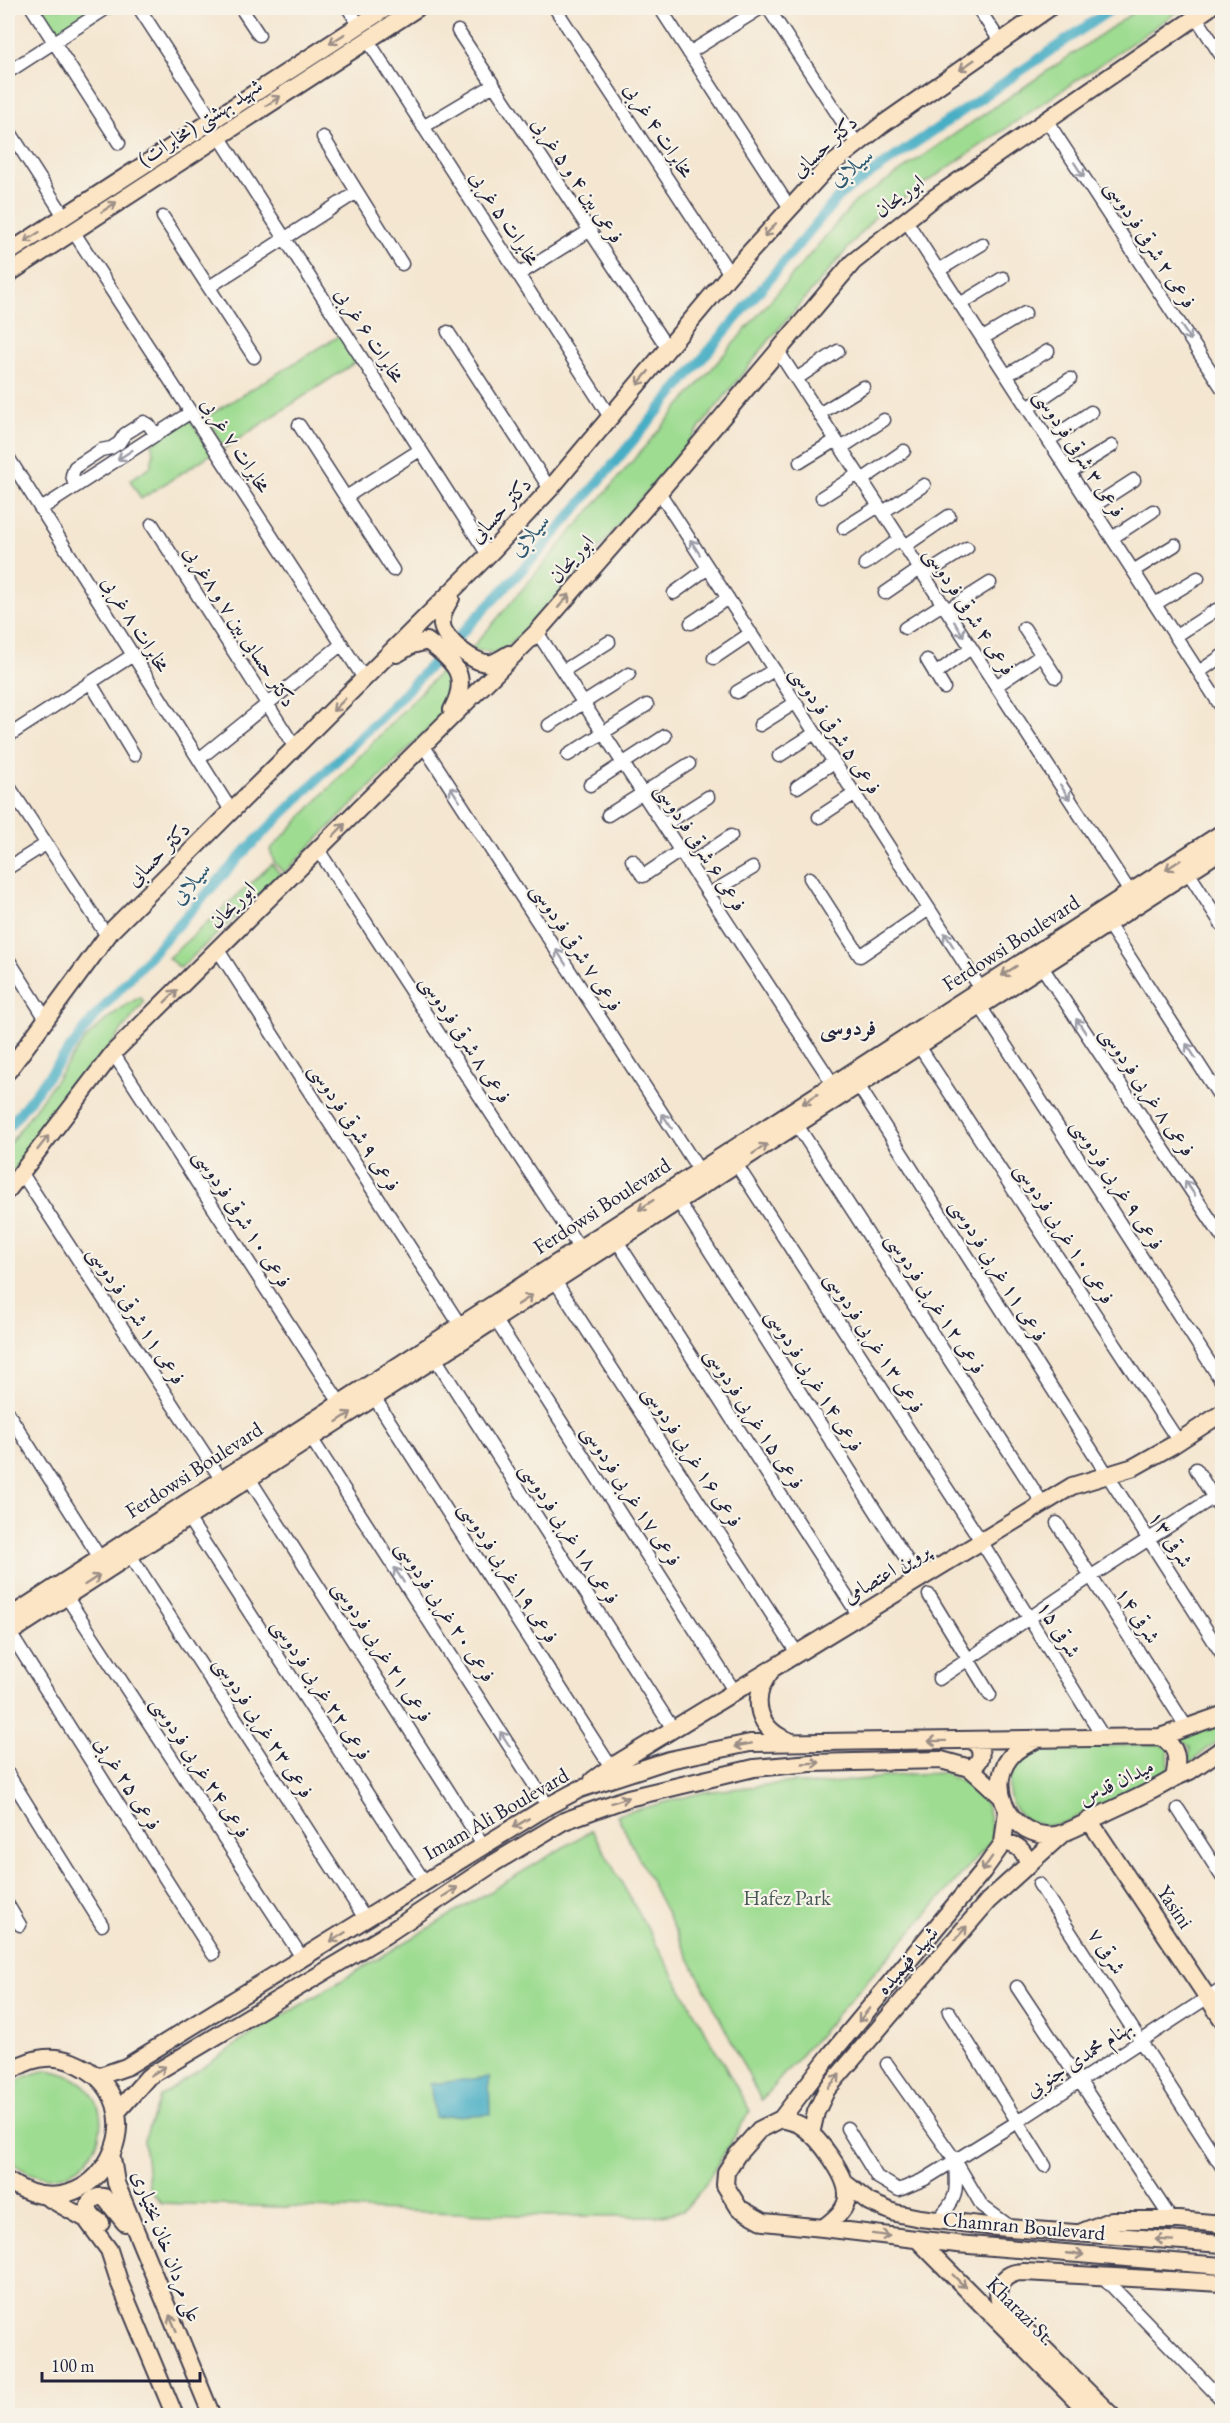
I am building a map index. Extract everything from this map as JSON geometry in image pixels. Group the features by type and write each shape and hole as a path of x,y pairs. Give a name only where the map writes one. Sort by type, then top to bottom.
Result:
{"main road":[{"name":"شهید بهشتی (مخابرات)","path":"363,32 386,8"},
{"name":"شهید بهشتی (مخابرات)","path":"8,274 69,224 363,32 417,8"},
{"name":"دکتر حسابی","path":"8,1071 107,936 384,661 550,489 730,274 826,168 1049,8"},
{"name":"ابوریحان","path":"8,1190 113,1053 537,632 660,492 853,262 905,219 1202,12"},
{"name":"شهید بهشتی (مخابرات)","path":"8,253 69,224"},
{"path":"456,586 444,610 442,625 445,634 472,659 492,663 520,649"},
{"path":"384,661 412,645 428,641 458,671 461,680 461,694 448,719"},
{"name":"Ferdowsi Boulevard","path":"8,1628 100,1558 221,1479 312,1438 919,1046 980,998 1042,967 1069,941 1130,892 1222,833"},
{"name":"Ferdowsi Boulevard","path":"8,1628 66,1596 249,1478 270,1456 340,1403 833,1084 980,998 1069,941 1108,924 1222,850"},
{"name":"پروین اعتصامی","path":"580,1790 610,1767 1072,1486 1134,1467 1179,1442 1222,1413"},
{"path":"774,1668 761,1683 758,1696 759,1709 764,1722 772,1732 783,1740 796,1743"},
{"path":"1160,1737 1222,1715"},
{"name":"میدان قدس","path":"1038,1739 1160,1737 1173,1746 1177,1753 1178,1761 1174,1778 1062,1834"},
{"path":"1038,1739 1015,1752 1005,1764 1001,1780 1004,1803 1017,1823 1031,1832 1046,1835 1062,1834"},
{"name":"Imam Ali Boulevard","path":"97,2077 126,2067 483,1845 548,1806 580,1790 669,1760 750,1743 1038,1739"},
{"path":"970,1768 978,1763 981,1753 973,1740"},
{"path":"1174,1778 1201,1764 1222,1749"},
{"path":"1201,1764 1222,1759"},
{"name":"Imam Ali Boulevard","path":"117,2112 148,2077 157,2071 384,1936 494,1863 564,1821 628,1798 754,1768 811,1763 941,1760 970,1768 1004,1803"},
{"name":"شهید فهمیده","path":"781,2119 1003,1843 1004,1803"},
{"name":"Yasini","path":"1089,1820 1222,2019"},
{"name":"شهید فهمیده","path":"812,2134 816,2112 827,2088 988,1901 1062,1834"},
{"path":"1003,1843 1020,1848 1025,1853 1028,1866"},
{"path":"418,1885 406,1900 411,1908 426,1908"},
{"path":"373,1915 390,1918 392,1925 384,1936"},
{"path":"8,2073 20,2064 41,2058 64,2059 84,2067 97,2077 111,2096 117,2112 118,2135 112,2158 100,2175 83,2187 64,2194 45,2196"},
{"path":"126,2067 114,2080 113,2086 119,2095 134,2093"},
{"path":"781,2119 801,2125 812,2134 819,2140 845,2183 847,2198 841,2212 823,2228 764,2222 739,2208 725,2185 726,2172 737,2155 759,2130 781,2119"},
{"name":"علی مردان خان بختیاری","path":"112,2158 116,2183 212,2415"},
{"path":"8,2181 27,2192 45,2196 86,2219 109,2250 175,2415"},
{"name":"Chamran Boulevard","path":"845,2183 869,2202 895,2213 937,2220 1012,2229 1222,2244"},
{"path":"113,2262 115,2257 112,2239 103,2225 89,2211 88,2205 97,2196 104,2197 114,2207 142,2249"},
{"path":"1079,2234 1112,2220 1172,2220 1222,2224"},
{"name":"Chamran Boulevard","path":"823,2228 1020,2249 1222,2266"},
{"name":"Kharazi St.","path":"917,2239 1092,2415"},
{"path":"1020,2249 1061,2274"},
{"name":"Chamran Boulevard","path":"1006,2313 1000,2306 997,2292 1003,2279 1009,2274 1024,2272 1222,2283"},
{"name":"Kharazi St.","path":"1006,2313 1112,2415"}],"street":[{"path":"32,8 119,143"},
{"path":"8,72 107,8"},
{"name":"مخابرات ۶ غربی","path":"139,8 488,555"},
{"path":"242,8 259,35"},
{"name":"مخابرات ۵ غربی","path":"348,8 610,417"},
{"name":"مخابرات ۴ غربی","path":"555,8 730,274"},
{"path":"660,8 790,208"},
{"path":"689,53 762,8"},
{"path":"768,8 857,144"},
{"path":"978,8 1000,42"},
{"path":"1202,12 1222,57"},
{"name":"فرعی بین ۴ و ۵ غربی","path":"458,31 492,86 668,349"},
{"path":"423,127 492,86"},
{"name":"فرعی ۲ شرقی فردوسی","path":"1047,121 1222,388"},
{"name":"مخابرات ۷ غربی","path":"8,129 365,680"},
{"path":"323,137 402,264"},
{"path":"209,287 357,192"},
{"path":"163,217 254,357"},
{"name":"فرعی ۳ شرقی فردوسی","path":"905,219 1199,672 1221,701"},
{"path":"518,275 589,231"},
{"path":"939,270 982,244"},
{"path":"960,304 1003,278"},
{"path":"983,338 1025,313"},
{"path":"448,333 550,489"},
{"name":"فرعی ۴ شرقی فردوسی","path":"778,351 1130,892"},
{"path":"796,379 838,351"},
{"path":"1006,375 1048,351"},
{"path":"1028,408 1070,379"},
{"path":"819,414 863,387"},
{"path":"41,509 191,412"},
{"path":"1048,440 1091,412"},
{"path":"800,462 884,420"},
{"path":"75,487 72,475 75,467 101,450 119,443 125,434 144,422 156,435"},
{"path":"299,425 393,570"},
{"path":"1070,472 1112,446"},
{"path":"346,497 420,450"},
{"path":"822,497 904,451"},
{"name":"مخابرات ۸ غربی","path":"8,457 232,812"},
{"path":"1092,507 1134,480"},
{"path":"844,528 924,485"},
{"name":"فرعی ۵ شرقی فردوسی","path":"660,492 929,909 980,998"},
{"path":"1113,538 1153,511"},
{"path":"865,564 949,516"},
{"name":"دکتر حسابی بین ۷ و ۸غربی","path":"152,524 296,748"},
{"path":"1133,571 1175,544"},
{"path":"885,593 967,548"},
{"path":"674,593 708,568"},
{"path":"1155,604 1198,578"},
{"path":"905,628 990,583"},
{"path":"691,623 728,598"},
{"path":"1176,636 1216,610"},
{"path":"1024,628 1056,677"},
{"name":"فرعی ۶ شرقی فردوسی","path":"537,632 833,1084"},
{"path":"714,658 751,633"},
{"path":"562,671 609,642"},
{"path":"199,759 342,644"},
{"path":"935,674 971,648"},
{"path":"8,736 133,655"},
{"path":"996,686 1042,655"},
{"path":"1199,672 1222,656"},
{"path":"927,660 944,688"},
{"path":"737,692 774,670"},
{"path":"549,726 629,675"},
{"path":"90,682 134,755"},
{"path":"760,724 795,703"},
{"path":"568,755 647,705"},
{"path":"779,756 815,733"},
{"path":"590,785 665,736"},
{"name":"فرعی ۷ شرقی فردوسی","path":"423,745 699,1170"},
{"path":"797,787 834,762"},
{"path":"608,815 689,764"},
{"path":"8,785 107,936"},
{"path":"819,817 854,794"},
{"path":"664,825 708,797"},
{"path":"689,864 731,836"},
{"path":"8,868 46,844"},
{"name":"فرعی ۸ شرقی فردوسی","path":"318,851 580,1249"},
{"path":"632,860 642,876 680,851"},
{"path":"709,894 753,868"},
{"path":"1188,872 1222,925"},
{"path":"810,878 860,956 929,909"},
{"path":"1108,924 1222,1100"},
{"name":"فرعی ۹ شرقی فردوسی","path":"218,950 460,1325"},
{"path":"8,959 46,1019"},
{"name":"فرعی ۸ غربی فردوسی","path":"1042,967 1222,1237"},
{"name":"فرعی ۹ غربی فردوسی","path":"980,998 1222,1382"},
{"name":"فرعی ۱۰ غربی فردوسی","path":"919,1046 1179,1442"},
{"name":"فرعی ۱۰ شرقی فردوسی","path":"113,1053 340,1403"},
{"name":"فرعی ۱۱ غربی فردوسی","path":"858,1085 1106,1475"},
{"name":"فرعی ۱۲ غربی فردوسی","path":"797,1125 1043,1504"},
{"name":"فرعی ۱۳ غربی فردوسی","path":"736,1164 981,1541"},
{"name":"فرعی ۱۱ شرقی فردوسی","path":"21,1172 221,1479"},
{"name":"فرعی ۱۴ غربی فردوسی","path":"678,1201 919,1579"},
{"name":"فرعی ۱۵ غربی فردوسی","path":"617,1241 859,1616"},
{"name":"فرعی ۱۶ غربی فردوسی","path":"555,1281 797,1653"},
{"name":"فرعی ۱۷ غربی فردوسی","path":"495,1319 735,1692"},
{"name":"فرعی ۱۸ غربی فردوسی","path":"435,1358 673,1729"},
{"name":"فرعی ۱۹ غربی فردوسی","path":"374,1397 610,1767"},
{"path":"8,1413 100,1558"},
{"name":"فرعی ۲۰ غربی فردوسی","path":"312,1438 548,1806"},
{"path":"1196,1469 1218,1495 1222,1511"},
{"name":"۱۳ شرقی","path":"1106,1475 1222,1654"},
{"name":"فرعی ۲۱ غربی فردوسی","path":"249,1478 483,1845"},
{"path":"939,1679 1090,1577 1218,1495"},
{"name":"فرعی ۲۲ غربی فردوسی","path":"188,1518 418,1885"},
{"name":"۱۴ شرقی","path":"1057,1523 1188,1728"},
{"name":"۱۵ شرقی","path":"981,1541 1104,1738"},
{"name":"فرعی ۲۳ غربی فردوسی","path":"130,1555 373,1915"},
{"path":"929,1595 990,1695"},
{"name":"فرعی ۲۴ غربی فردوسی","path":"66,1596 303,1959"},
{"name":"فرعی ۲۵ غربی","path":"8,1628 213,1954"},
{"path":"8,1774 102,1925"},
{"path":"1178,1809 1222,1877"},
{"name":"۷ شرقی","path":"1039,1884 1222,2167"},
{"path":"8,1905 20,1925"},
{"path":"1017,1987 1172,2220"},
{"name":"بهنام محمدی جنوبی","path":"847,2128 877,2177 899,2190 925,2179 1017,2122 1222,1988"},
{"path":"949,2012 1046,2166"},
{"path":"887,2064 955,2160 982,2206 1012,2229"},
{"path":"937,2220 950,2207 957,2193 955,2160"},
{"path":"1103,2277 1222,2400"}],"green space":[{"path":"37,8 97,8 54,34"},
{"path":"1140,8 1183,8 874,218 771,338 687,444 569,584 508,646 494,653 471,649 855,202"},
{"path":"342,334 359,360 225,448 206,417"},
{"path":"190,420 213,453 141,499 130,480 151,466 152,443"},
{"path":"444,668 451,673 451,692 441,716 284,873 274,862 270,850"},
{"path":"272,864 281,875 180,968 168,958"},
{"path":"140,997 144,1002 8,1178 8,1146 83,1042 110,1017"},
{"path":"1222,1720 1222,1737 1189,1764 1190,1747 1177,1738"},
{"path":"1159,1744 1168,1748 1169,1771 1166,1774 1068,1821 1049,1825 1032,1823 1020,1814 1012,1803 1009,1789 1012,1774 1021,1760 1038,1749"},
{"name":"Hafez Park","path":"942,1773 967,1784 981,1796 988,1813 993,1839 761,2100 617,1815 704,1792 794,1782 814,1785 912,1774"},
{"path":"592,1830 750,2111 703,2188 683,2211 656,2216 549,2216 161,2203 149,2188 144,2140 160,2097 249,2036"},
{"path":"49,2070 79,2082 96,2101 101,2124 95,2146 81,2165 61,2176 36,2175 8,2159 8,2090 27,2076"}],"water":[{"path":"489,2077 490,2114 435,2117 430,2084"}],"waterway":[{"name":"سیلابی","path":"8,1128 96,1015 248,848 387,711 542,549 841,194 1113,8"}],"district":[{"name":"فردوسی","path":"848,1027"}]}
